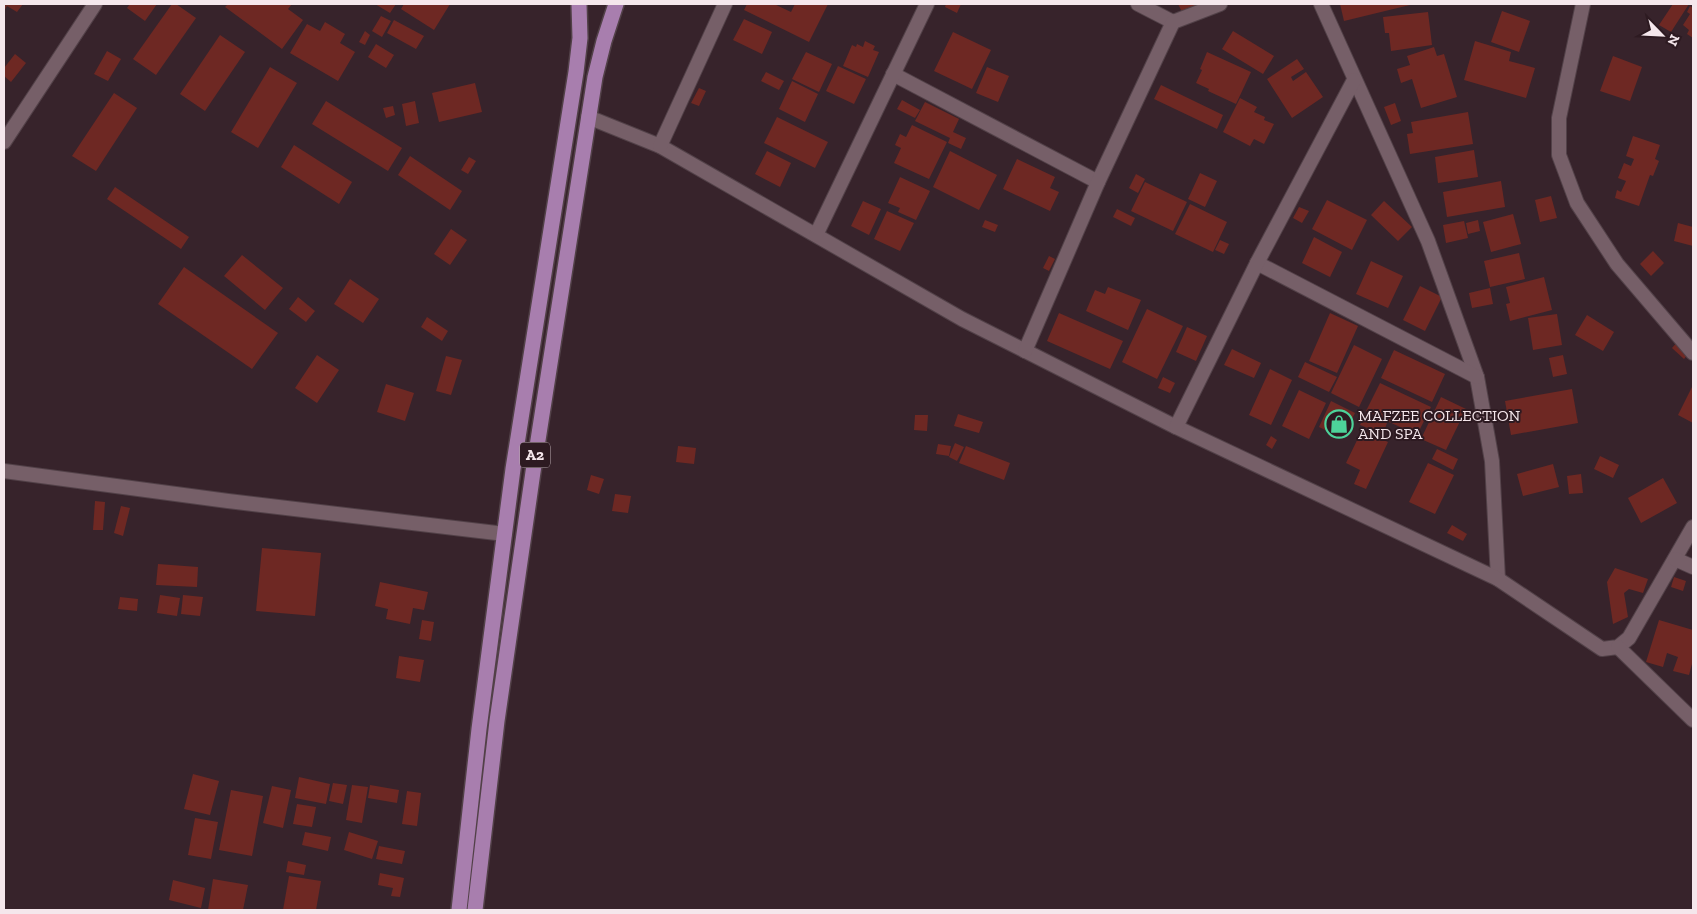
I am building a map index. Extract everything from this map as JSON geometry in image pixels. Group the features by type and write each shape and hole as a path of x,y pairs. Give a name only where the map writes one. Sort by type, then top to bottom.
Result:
{"highway":[{"name":"A2","path":"459,910 479,729 518,440 576,72 580,38 579,4"},
{"name":"A2","path":"476,910 494,749 533,472 595,77 616,4"}],"street":[{"path":"4,142 10,122 95,4"},
{"path":"660,146 725,4"},
{"path":"816,235 927,4"},
{"path":"1138,4 1173,22"},
{"path":"1025,350 1098,182 1173,22 1220,4"},
{"path":"1321,4 1428,241 1477,377 1492,461 1498,579"},
{"path":"1583,4 1558,118 1559,155 1577,203 1617,264 1693,353"},
{"path":"893,74 1098,182"},
{"path":"1176,428 1257,263 1354,80"},
{"path":"588,117 660,146 962,318 1176,428 1498,579 1602,650 1618,647 1629,638 1693,527"},
{"path":"1257,263 1477,377"},
{"path":"4,471 228,501 505,534"},
{"path":"1675,558 1693,567"},
{"path":"1618,647 1693,720"}],"building":[{"path":"4,4 23,4 17,12 7,6 4,11"},
{"path":"130,4 157,4 145,21 127,8"},
{"path":"172,4 176,4 196,18 156,75 133,59"},
{"path":"228,4 292,4 288,9 303,20 282,49 225,7"},
{"path":"375,4 396,4 390,13"},
{"path":"404,4 450,4 434,30 401,9"},
{"path":"747,4 774,4 791,12 795,4 828,4 809,42 744,10"},
{"path":"946,4 961,4 957,13 945,7"},
{"path":"1178,4 1202,4 1183,14"},
{"path":"1340,4 1414,4 1344,21"},
{"path":"1673,4 1689,4 1671,32 1659,25"},
{"path":"1690,6 1693,8 1693,38 1687,34 1689,30 1683,25 1690,14 1687,12"},
{"path":"1502,11 1530,21 1519,52 1491,42"},
{"path":"1428,12 1432,45 1391,51 1389,33 1385,33 1383,17"},
{"path":"381,16 391,21 382,37 372,31"},
{"path":"744,19 772,32 762,54 733,40"},
{"path":"394,20 424,36 416,49 387,33"},
{"path":"325,22 345,34 340,43 355,52 338,81 290,53 307,24 320,31"},
{"path":"365,31 370,35 365,45 359,42"},
{"path":"1233,31 1274,56 1263,74 1222,49"},
{"path":"953,32 991,50 972,89 934,71"},
{"path":"220,35 245,52 205,111 180,94"},
{"path":"865,41 875,46 873,50 879,52 868,77 843,66 852,45 856,47 857,44 863,47"},
{"path":"1475,41 1511,52 1509,61 1535,68 1526,98 1464,80"},
{"path":"376,44 394,55 386,68 368,57"},
{"path":"1434,47 1437,56 1444,54 1457,97 1421,108 1412,79 1401,83 1397,69 1410,65 1407,56"},
{"path":"107,51 121,59 108,81 94,74"},
{"path":"806,52 832,64 819,92 792,79"},
{"path":"1207,52 1251,72 1236,104 1208,91 1209,89 1196,83"},
{"path":"15,54 26,63 11,82 4,76 4,68"},
{"path":"1613,56 1642,67 1630,101 1600,91"},
{"path":"1297,59 1304,69 1291,77 1293,81 1306,72 1323,97 1292,118 1267,79"},
{"path":"838,66 866,79 854,104 826,91"},
{"path":"270,67 297,83 258,148 231,132"},
{"path":"987,67 1009,76 998,102 976,93"},
{"path":"766,72 784,81 779,90 761,81"},
{"path":"792,81 818,94 805,122 779,109"},
{"path":"475,83 482,112 439,122 432,93"},
{"path":"1161,85 1223,115 1217,129 1154,99"},
{"path":"699,88 706,91 699,106 691,103"},
{"path":"114,93 137,108 96,171 72,156"},
{"path":"1240,98 1257,107 1254,112 1265,117 1264,120 1274,124 1264,144 1254,139 1250,146 1223,132"},
{"path":"902,100 920,110 915,118 897,109"},
{"path":"326,101 402,148 388,171 312,124"},
{"path":"415,101 419,123 406,126 402,104"},
{"path":"925,102 959,119 953,132 966,138 961,149 948,143 950,138 915,121"},
{"path":"1395,103 1401,121 1391,125 1384,107"},
{"path":"393,106 395,115 386,118 383,108"},
{"path":"1468,112 1473,144 1410,154 1407,134 1413,133 1411,122"},
{"path":"777,117 828,142 815,168 764,143"},
{"path":"912,125 947,142 929,179 894,163 901,148 895,145 900,134 906,137"},
{"path":"1633,136 1660,145 1655,159 1659,161 1653,176 1650,175 1639,206 1615,198 1617,190 1621,192 1626,181 1618,178 1624,163 1631,166 1634,159 1626,156"},
{"path":"294,145 352,182 339,204 281,167"},
{"path":"1474,150 1478,177 1438,183 1435,157"},
{"path":"767,151 791,163 780,187 755,174"},
{"path":"950,151 997,175 979,210 933,187"},
{"path":"410,156 462,191 450,210 398,175"},
{"path":"469,157 476,161 468,174 461,170"},
{"path":"1017,159 1055,177 1050,188 1059,192 1050,211 1003,189"},
{"path":"1200,173 1217,181 1205,207 1188,199"},
{"path":"1136,174 1145,179 1138,193 1129,188"},
{"path":"900,177 930,191 916,220 898,212 900,208 888,203"},
{"path":"1501,181 1505,207 1447,217 1443,192"},
{"path":"1145,182 1187,202 1173,231 1131,211"},
{"path":"115,187 189,237 181,249 107,199"},
{"path":"1551,196 1557,218 1540,222 1535,200"},
{"path":"1327,200 1367,220 1352,250 1312,229"},
{"path":"863,201 881,209 869,235 851,226"},
{"path":"1384,201 1412,227 1398,241 1371,215"},
{"path":"1190,204 1227,222 1213,252 1175,234"},
{"path":"1299,207 1309,211 1302,223 1293,218"},
{"path":"1117,209 1135,218 1131,226 1113,217"},
{"path":"887,211 914,223 900,251 874,239"},
{"path":"1513,214 1521,244 1491,252 1483,222"},
{"path":"985,220 998,225 995,232 982,227"},
{"path":"1478,220 1480,231 1468,234 1466,223"},
{"path":"1464,221 1468,238 1446,243 1443,225"},
{"path":"1678,223 1693,227 1693,246 1674,241"},
{"path":"451,229 467,240 450,265 434,254"},
{"path":"1314,237 1342,252 1330,277 1302,263"},
{"path":"1220,240 1229,244 1224,254 1215,250"},
{"path":"1653,251 1664,263 1651,276 1640,264"},
{"path":"1519,253 1525,279 1490,287 1484,261"},
{"path":"242,255 283,288 265,310 224,276"},
{"path":"1049,256 1055,259 1049,271 1043,268"},
{"path":"1371,261 1403,276 1388,308 1356,294"},
{"path":"184,267 278,333 252,369 158,304"},
{"path":"1544,277 1552,310 1510,321 1506,304 1510,303 1506,287"},
{"path":"350,279 379,299 363,323 334,304"},
{"path":"1420,286 1442,297 1425,331 1403,320"},
{"path":"1108,287 1141,300 1128,330 1086,311 1095,290 1105,294"},
{"path":"1490,288 1493,304 1472,308 1469,293"},
{"path":"298,297 315,311 306,322 289,309"},
{"path":"1147,309 1183,326 1157,379 1122,362"},
{"path":"1059,313 1123,341 1110,369 1047,341"},
{"path":"1330,313 1358,326 1337,373 1309,361"},
{"path":"1557,314 1562,345 1533,350 1528,318"},
{"path":"1587,315 1614,332 1603,351 1575,335"},
{"path":"427,317 448,331 442,341 421,327"},
{"path":"1187,327 1207,336 1196,361 1176,352"},
{"path":"1679,340 1691,351 1684,359 1672,348"},
{"path":"1354,345 1382,359 1359,407 1331,393"},
{"path":"1232,349 1261,363 1254,378 1224,365"},
{"path":"1394,350 1445,374 1432,402 1381,378"},
{"path":"317,355 339,370 317,403 295,388"},
{"path":"1563,355 1567,374 1553,377 1549,358"},
{"path":"446,356 462,360 451,395 436,391"},
{"path":"1305,362 1337,377 1329,392 1298,377"},
{"path":"1270,369 1292,380 1271,425 1249,415"},
{"path":"1163,377 1175,383 1170,393 1158,388"},
{"path":"1380,383 1431,407 1417,435 1366,411"},
{"path":"386,384 414,393 405,421 377,412"},
{"path":"1693,385 1693,423 1678,415"},
{"path":"1572,389 1578,423 1511,435 1505,401"},
{"path":"1299,390 1326,403 1309,439 1282,426"},
{"path":"1441,397 1466,409 1446,450 1421,439"},
{"path":"1331,401 1355,413 1342,438 1319,427"},
{"path":"958,414 983,422 979,433 954,426"},
{"path":"1365,414 1387,423 1383,434 1360,425"},
{"path":"915,415 928,415 927,431 914,430"},
{"path":"1362,430 1388,442 1366,489 1354,484 1360,470 1346,463"},
{"path":"1271,436 1277,440 1272,449 1266,445"},
{"path":"955,443 964,447 957,461 949,457"},
{"path":"938,444 951,446 949,456 936,454"},
{"path":"678,446 696,448 694,464 676,462"},
{"path":"966,446 1010,463 1004,480 959,463"},
{"path":"1437,449 1458,459 1453,470 1432,459"},
{"path":"1600,456 1619,465 1613,478 1594,469"},
{"path":"1428,463 1454,475 1435,514 1409,502"},
{"path":"1553,464 1559,487 1523,496 1517,474"},
{"path":"1581,474 1583,493 1569,494 1567,476"},
{"path":"591,475 604,479 599,494 587,490"},
{"path":"1663,478 1677,503 1641,523 1628,498"},
{"path":"615,494 631,496 628,513 612,511"},
{"path":"95,501 105,502 103,530 93,530"},
{"path":"121,506 130,508 123,536 114,533"},
{"path":"1452,525 1467,534 1463,541 1447,533"},
{"path":"262,548 321,553 315,616 256,611"},
{"path":"158,564 198,567 197,587 156,585"},
{"path":"1615,568 1648,579 1643,593 1629,589 1624,593 1628,617 1613,624 1607,582"},
{"path":"1674,577 1686,581 1683,591 1671,587"},
{"path":"380,582 428,592 424,610 413,608 410,624 386,619 388,609 375,606"},
{"path":"160,595 180,598 177,616 157,613"},
{"path":"183,595 203,597 200,616 181,614"},
{"path":"120,597 138,599 137,611 118,609"},
{"path":"422,620 434,622 431,641 419,639"},
{"path":"1659,620 1693,630 1693,660 1689,675 1673,671 1678,657 1667,653 1663,667 1646,662"},
{"path":"399,656 424,660 420,682 396,678"},
{"path":"193,774 219,781 210,815 184,809"},
{"path":"299,777 330,784 326,804 295,798"},
{"path":"333,783 347,785 343,804 329,801"},
{"path":"352,785 368,787 362,823 346,820"},
{"path":"370,785 399,790 397,803 368,798"},
{"path":"272,786 291,790 283,828 263,823"},
{"path":"231,790 263,796 252,856 219,850"},
{"path":"407,791 421,793 417,826 402,824"},
{"path":"297,804 316,807 312,827 293,824"},
{"path":"195,818 218,822 211,859 188,855"},
{"path":"305,832 331,837 328,851 302,845"},
{"path":"349,832 378,841 372,859 344,850"},
{"path":"379,846 405,851 402,864 376,859"},
{"path":"288,861 306,865 304,875 286,872"},
{"path":"380,873 404,878 400,897 391,896 393,888 378,885"},
{"path":"289,876 321,881 316,910 283,910"},
{"path":"213,879 248,885 243,910 208,910"},
{"path":"173,880 205,888 201,908 169,900"}],"place":[{"name":"MAFZEE COLLECTION AND SPA","path":"1339,424"}]}
